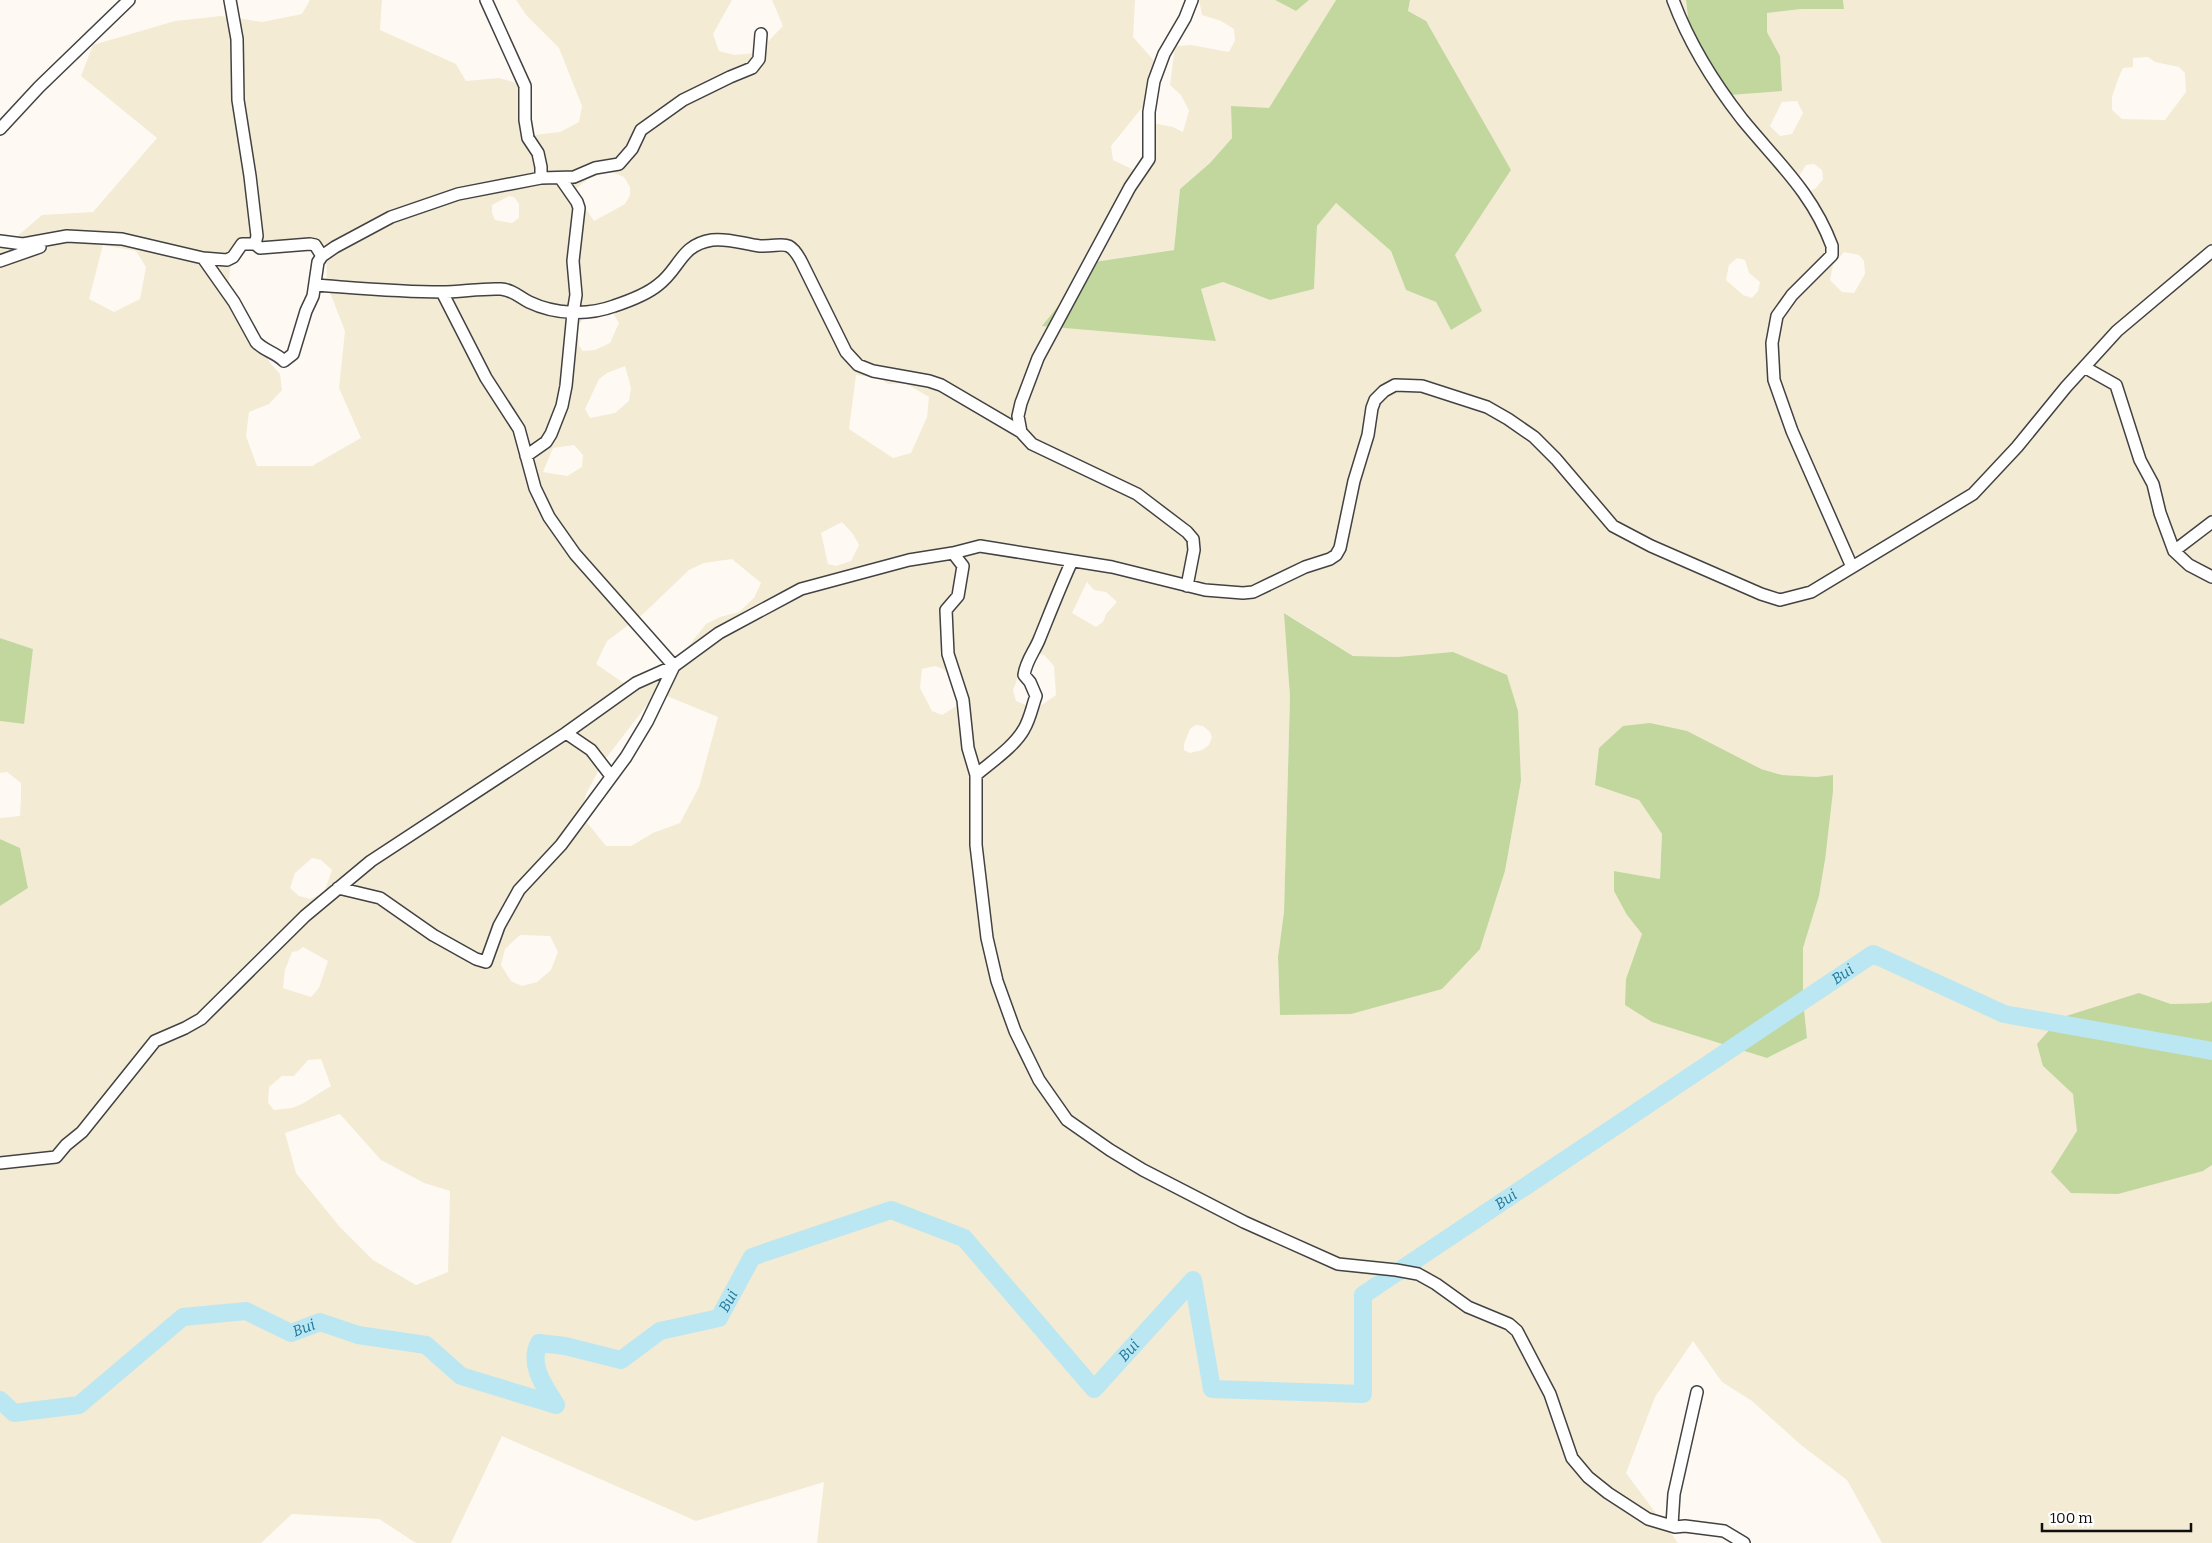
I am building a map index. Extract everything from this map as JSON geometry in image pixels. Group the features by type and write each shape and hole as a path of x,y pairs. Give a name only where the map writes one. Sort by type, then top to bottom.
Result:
{"street":[{"path":"0,129 39,86 129,0"},
{"path":"230,0 237,39 238,100 257,236 254,244"},
{"path":"486,0 525,86 524,120 528,138 538,154 541,178"},
{"path":"1021,432 1018,416 1038,358 1126,196 1149,159 1149,112 1154,81 1164,54 1185,18 1192,0"},
{"path":"1674,0 1688,35 1704,63 1742,119 1804,191 1824,226 1832,246 1832,255 1792,295 1777,316 1772,344 1774,380 1792,431 1852,567"},
{"path":"203,258 234,302 256,342 261,348 276,353 284,361 293,354 315,285 317,268 322,256 401,213 469,190 541,178 561,179 619,164 632,149 641,130 683,100 752,68 759,59 761,34"},
{"path":"526,456 546,442 551,434 562,406 570,358 577,288 573,260 579,208 561,179"},
{"path":"0,241 23,244 67,236 122,239 203,258 227,260 233,257 242,244 254,244 260,248 313,244 322,256"},
{"path":"0,261 67,236"},
{"path":"315,285 376,290 442,292 504,290 515,293 529,302 550,309 573,313 612,307 638,297 658,285 685,252 701,243 730,239 751,245 789,245 795,250 801,261 846,352 858,365 873,371 941,385 1021,432 1032,444 1137,494 1187,532 1193,539 1194,550 1187,586"},
{"path":"0,1163 56,1157 66,1145 82,1132 155,1041 201,1019 291,929 371,861 566,733 636,683 674,666 719,633 801,589 909,560 953,553 980,546 1112,566 1187,586 1228,593 1248,593 1336,555 1340,548 1354,481 1368,435 1375,400 1384,391 1395,385 1408,384 1436,389 1487,407 1508,419 1534,437 1556,459 1613,526 1652,546 1760,594 1780,600 1811,592 1973,494 2032,431 2117,330 2212,251"},
{"path":"442,292 486,378 520,429 537,494 549,517 575,554 674,666"},
{"path":"2084,367 2116,385 2140,460 2153,484 2162,522 2174,551 2189,565 2212,577"},
{"path":"2174,551 2212,522"},
{"path":"953,553 963,566 958,596 946,610 945,629 948,654 963,700 968,748 976,775 976,845 987,938 997,981 1015,1031 1039,1080 1067,1120 1143,1170 1244,1222 1338,1264 1418,1274 1436,1284 1468,1307 1509,1324 1517,1331 1550,1394 1572,1458 1588,1477 1615,1498 1648,1519 1672,1525 1724,1531 1744,1543"},
{"path":"976,775 1023,731 1036,696 1030,682 1024,675 1026,665 1038,642 1052,602 1072,561"},
{"path":"338,888 380,898 433,935 476,959 486,962 499,926 519,890 561,845 611,776 648,722 674,666"},
{"path":"566,733 591,750 611,776"},
{"path":"1672,1525 1674,1494 1697,1392"}],"shaded area":[{"path":"310,0 382,0 380,30 456,64 466,81 499,78 520,84 529,103 535,135 560,132 579,122 582,106 559,48 527,16 516,0 732,0 713,34 719,51 734,55 757,53 783,26 772,0 1135,0 1133,37 1157,64 1153,94 1111,146 1113,160 1136,171 1153,123 1173,127 1183,132 1189,111 1181,95 1170,85 1175,46 1191,45 1229,52 1235,40 1234,29 1221,21 1202,15 1199,0 1275,0 1296,11 1309,0 1336,0 1269,109 1231,106 1232,138 1210,163 1180,189 1174,250 1094,262 1216,341 1201,289 1223,282 1270,300 1314,289 1317,226 1336,203 1391,251 1406,290 1436,302 1451,330 1455,255 1511,170 1408,11 1410,0 1686,0 1690,34 1780,56 1767,32 1767,13 1801,9 1844,9 1843,0 2212,0 2212,1001 2209,1003 2171,1004 2139,993 2043,1066 2073,1094 2078,1131 2052,1172 2203,1171 2212,1165 2212,1543 1882,1543 1847,1480 1801,1445 1752,1401 1722,1382 1693,1341 1655,1397 1626,1473 1678,1543 817,1543 824,1482 696,1521 502,1436 451,1543 416,1543 379,1519 292,1514 261,1543 0,1543 0,906 28,888 20,848 0,839 0,818 20,816 21,783 7,772 0,773 0,721 23,724 33,649 0,638 0,248 6,246 42,215 93,212 157,138 81,76 93,45 175,21 221,16 262,22 302,14","holes":["2148,57 2155,62 2179,67 2185,73 2186,92 2165,120 2122,119 2112,110 2112,97 2123,68 2133,67 2133,58","1797,101 1803,113 1792,134 1780,136 1770,126 1782,102","1814,164 1822,170 1823,179 1816,188 1805,194 1796,181 1806,165","609,171 624,177 630,187 630,195 625,204 594,221 576,195 577,188 588,179","509,196 514,197 519,204 519,218 512,223 495,220 492,213 492,205","282,241 326,251 327,285 345,331 339,388 361,438 312,466 257,466 246,436 249,412 269,404 282,390 280,374 270,363 254,331 228,289 232,251","103,245 136,251 146,267 140,299 114,312 89,299","1844,252 1859,255 1864,261 1865,274 1854,293 1842,292 1830,280 1833,265","1737,258 1745,260 1749,273 1760,282 1758,291 1752,298 1743,295 1726,280 1729,265","600,308 613,313 619,323 610,343 595,350 583,351 579,346 577,328 587,313","625,366 631,388 629,401 615,413 590,418 585,409 599,379 607,373","856,375 880,378 888,384 905,383 929,397 927,417 911,453 893,458 849,429","574,445 583,455 582,467 567,476 543,472 553,448","842,522 853,534 859,545 851,561 836,566 828,564 821,533","732,559 761,583 754,598 739,612 720,617 706,624 683,653 666,664 625,684 596,664 607,641 642,615 689,570 704,563","1087,582 1094,590 1106,592 1117,602 1106,614 1103,622 1096,627 1072,613","1285,613 1353,656 1398,657 1521,781 1505,871 1480,949 1280,1015 1278,957 1284,912 1290,697","1037,653 1044,655 1054,666 1056,695 1036,709 1016,701 1013,690 1020,665 1024,659","935,666 943,669 952,677 960,704 942,715 932,711 920,688 922,669","657,692 718,717 699,787 680,823 653,833 631,846 606,846 581,815 586,794 603,762","1196,725 1203,726 1210,732 1212,737 1209,745 1202,750 1190,753 1184,750 1184,744 1190,729","1761,769 1782,775 1817,777 1825,860 1819,896 1803,948 1803,999 1807,1038 1767,1058 1711,1039 1636,953 1642,934 1627,915 1614,871 1660,879 1662,834 1639,800","312,858 321,860 332,870 324,893 310,899 299,896 290,888 295,873","520,935 550,936 558,952 551,970 537,982 522,986 511,981 501,965 505,949","303,947 328,961 319,988 311,997 283,988 285,970 292,952 298,951","321,1059 331,1086 302,1104 292,1108 274,1110 268,1103 269,1087 282,1076 294,1076 308,1060","340,1114 381,1160 424,1183 450,1191 448,1272 416,1285 373,1260 339,1226 296,1173 285,1133"]}],"green space":[{"path":"1275,0 1309,0 1296,11"},
{"path":"1336,0 1410,0 1408,11 1426,21 1511,170 1455,255 1482,311 1451,330 1436,302 1406,290 1391,251 1336,203 1317,226 1314,289 1270,300 1223,282 1201,289 1216,341 1042,326 1094,262 1174,250 1180,189 1210,163 1232,138 1231,106 1269,108"},
{"path":"1686,0 1843,0 1844,9 1801,9 1767,13 1767,32 1780,56 1782,91 1729,95 1690,34"},
{"path":"1284,613 1353,656 1398,657 1453,652 1507,675 1518,711 1521,781 1505,871 1480,949 1442,989 1351,1014 1280,1015 1278,957 1284,912 1290,697"},
{"path":"0,638 33,649 24,724 0,721"},
{"path":"1650,723 1687,731 1761,769 1782,775 1817,777 1833,775 1833,791 1819,896 1803,948 1803,999 1807,1038 1767,1058 1652,1022 1625,1005 1626,979 1642,934 1627,915 1614,891 1614,871 1660,879 1662,834 1639,800 1595,785 1599,748 1623,726"},
{"path":"0,839 20,848 28,888 0,906"},
{"path":"2139,993 2171,1004 2209,1003 2212,1001 2212,1165 2203,1171 2118,1194 2071,1193 2051,1172 2077,1131 2073,1094 2043,1066 2037,1044 2060,1018"}],"waterway":[{"name":"Bui","path":"0,1400 14,1413 79,1405 183,1317 246,1311 291,1333 320,1322 358,1335 426,1345 461,1376 556,1405 543,1383 537,1368 535,1359 539,1343 565,1346 621,1360 660,1331 719,1318 752,1257 891,1210 964,1238 1094,1389 1193,1280 1212,1389 1363,1394 1363,1295 1873,954 2004,1014 2212,1051"}]}
